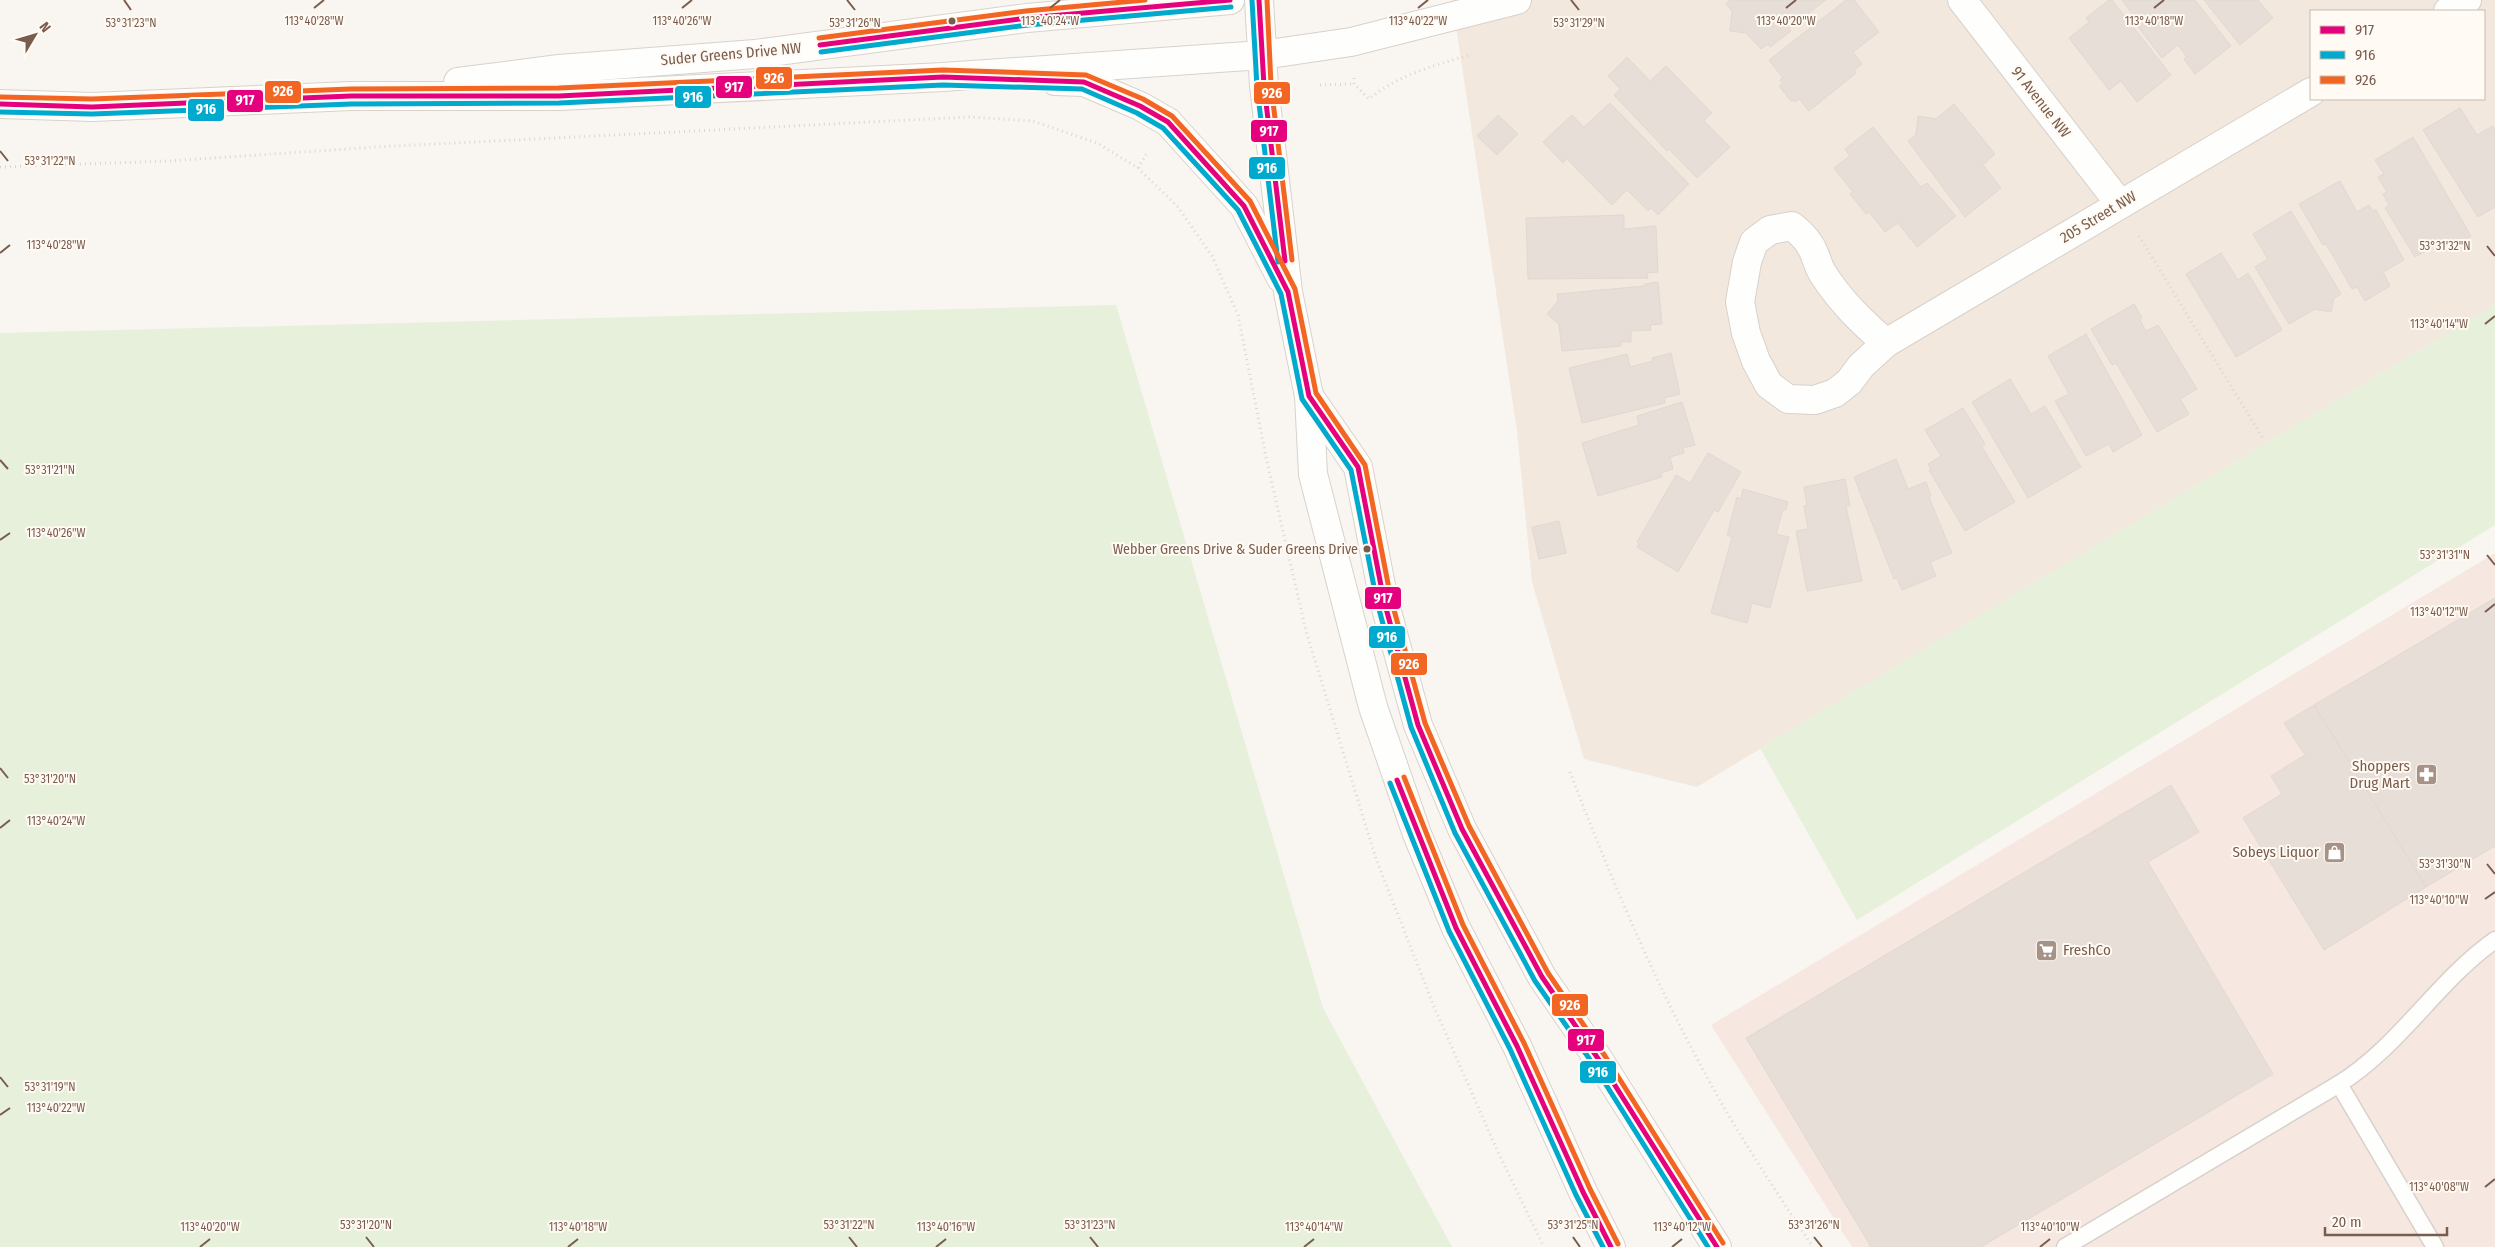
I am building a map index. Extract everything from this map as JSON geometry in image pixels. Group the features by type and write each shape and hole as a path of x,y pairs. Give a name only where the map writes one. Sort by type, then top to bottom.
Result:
{"main road":[{"name":"Suder Greens Drive NW","path":"351,96 559,69 755,54 1027,18 1230,0"},
{"path":"1259,0 1262,55 1288,292 1309,396 1313,474 1373,707 1417,834 1456,928 1517,1046 1582,1192 1611,1247"},
{"name":"Suder Greens Drive NW","path":"0,104 92,107 351,96 559,96 943,77 1262,55 1351,42 1517,0"},
{"name":"91 Avenue NW","path":"1962,0 2120,204"},
{"path":"2450,10 2467,0"},
{"path":"943,77 1084,82 1140,106 1168,122 1244,206 1288,292"},
{"name":"205 Street NW","path":"1886,343 1839,298 1822,272 1814,250 1802,234 1792,226 1770,230 1754,242 1747,262 1740,302 1746,333 1756,361 1769,385 1788,399 1815,400 1835,393 1849,382 1861,366 1886,343 2310,93"},
{"path":"1309,396 1358,467 1384,601 1418,725 1462,830 1542,977 1599,1060 1717,1247"}],"lane":[{"path":"2065,1247 2339,1084 2374,1059 2456,972 2495,940"},
{"path":"2339,1084 2435,1247"}],"path":[{"path":"1354,84 1369,99 1380,90 1417,70 1469,55"},
{"path":"0,167 169,161 376,148 970,117 1033,121 1097,143 1138,168"},
{"path":"2120,204 2264,440"},
{"path":"1570,772 1630,917 1680,1024 1729,1115 1813,1247"}],"shaded area":[{"path":"1452,0 2495,0 2495,305 1697,787 1584,759 1532,582 1517,431"},
{"path":"2495,553 2495,1247 1852,1247 1711,1025"}],"green space":[{"path":"1116,305 1323,1008 1452,1247 0,1247 0,333"},
{"path":"2495,305 2495,525 1857,920 1760,748"}],"building":[{"path":"1730,0 1826,0 1789,28 1791,31 1770,47 1768,44 1761,49 1746,33 1730,31 1732,11 1726,4"},
{"path":"1846,0 1854,0 1879,32 1853,52 1862,64 1854,70 1856,73 1809,111 1799,99 1795,102 1791,101 1779,86 1783,84 1780,80 1783,78 1769,60"},
{"path":"2109,0 2112,0 2171,75 2137,102 2121,81 2109,90 2069,38 2089,22 2086,18"},
{"path":"2122,0 2195,0 2231,46 2195,74 2184,59 2187,57 2178,45 2162,58 2136,24 2138,22"},
{"path":"2204,0 2258,0 2273,18 2240,45"},
{"path":"1627,57 1650,81 1666,66 1712,113 1704,121 1730,147 1697,178 1669,149 1667,151 1614,95 1620,89 1608,76"},
{"path":"1610,103 1689,184 1658,215 1651,208 1648,211 1627,190 1612,205 1567,159 1563,163 1543,142 1572,115 1584,127"},
{"path":"1954,104 1995,154 1983,165 2001,188 1965,217 1908,141 1916,135 1918,116 1936,119"},
{"path":"2460,108 2477,135 2493,126 2495,129 2495,207 2478,217 2423,130"},
{"path":"1498,115 1518,134 1497,155 1477,136"},
{"path":"1873,127 1921,187 1927,183 1956,216 1917,247 1898,223 1885,232 1869,212 1866,214 1850,194 1853,192 1834,168 1850,156 1845,149"},
{"path":"2413,137 2471,236 2445,252 2439,243 2415,257 2385,208 2389,205 2383,194 2387,192 2378,177 2384,174 2375,160"},
{"path":"2340,181 2357,212 2369,205 2373,211 2376,210 2404,260 2383,272 2390,286 2365,301 2357,287 2352,289 2326,244 2323,245 2299,204"},
{"path":"2291,211 2341,294 2334,298 2331,312 2315,309 2289,324 2255,267 2268,259 2253,234"},
{"path":"1624,215 1624,229 1656,226 1658,272 1647,273 1648,278 1528,279 1526,218"},
{"path":"2221,253 2238,280 2248,273 2282,330 2236,357 2186,274"},
{"path":"1658,282 1662,324 1650,325 1651,330 1631,331 1631,342 1621,342 1621,346 1562,351 1559,324 1547,314 1558,301 1557,294 1645,286 1645,284"},
{"path":"2134,304 2142,318 2140,320 2146,331 2158,325 2197,389 2180,399 2189,414 2157,432 2116,363 2112,365 2091,329"},
{"path":"2086,334 2142,435 2113,452 2109,444 2086,456 2055,401 2069,394 2048,356"},
{"path":"1671,353 1680,394 1664,398 1665,403 1582,423 1569,368 1627,354 1630,367 1653,361 1652,358"},
{"path":"2010,379 2031,414 2045,406 2081,467 2028,498 1972,402"},
{"path":"1682,402 1695,445 1683,448 1684,453 1670,457 1673,469 1661,473 1662,477 1598,496 1582,443 1639,425 1637,416"},
{"path":"1963,408 1985,444 1982,447 2015,502 1965,531 1929,470 1931,469 1928,464 1941,456 1925,430"},
{"path":"1708,453 1741,472 1718,512 1714,510 1678,572 1637,547 1639,544 1637,542 1676,475 1690,483"},
{"path":"1896,459 1908,489 1926,482 1931,496 1929,497 1952,553 1930,562 1936,576 1902,590 1897,578 1894,579 1854,477"},
{"path":"1845,479 1850,506 1846,506 1862,581 1807,591 1796,531 1808,529 1804,506 1807,505 1804,487"},
{"path":"1743,489 1788,502 1786,510 1783,509 1776,534 1789,537 1770,608 1752,603 1747,623 1711,613 1732,537 1727,535 1737,497 1741,499"},
{"path":"1559,521 1566,553 1539,559 1532,527"},
{"name":"Shoppers Drug Mart","path":"2495,598 2495,846 2426,887 2314,705"},
{"name":"Sobeys Liquor","path":"2314,705 2426,887 2324,950 2243,818 2282,794 2271,776 2305,755 2284,723"},
{"name":"FreshCo","path":"2171,785 2199,832 2148,862 2273,1074 1981,1247 1871,1247 1746,1038"}],"transit line":[{"name":"926","path":"819,38 1026,11 1145,0"},
{"name":"917","path":"820,45 1027,18 1230,0"},
{"name":"916","path":"1252,0 1257,87 1278,262"},
{"name":"917","path":"1259,0 1264,86 1285,261"},
{"name":"926","path":"1267,0 1271,85 1292,260"},
{"name":"916","path":"821,52 1028,25 1231,7"},
{"name":"926","path":"0,97 92,99 351,89 559,88 943,70 1086,75 1143,99 1172,116 1250,201 1295,289 1316,393 1365,465 1391,599 1425,723 1469,826 1548,973 1605,1056 1723,1243"},
{"name":"917","path":"0,104 92,107 351,96 559,96 943,77 1084,82 1140,106 1168,122 1244,206 1288,292 1309,396 1358,467 1384,601 1418,725 1462,829 1542,977 1599,1060 1717,1247"},
{"name":"916","path":"0,112 92,114 351,104 559,103 943,85 1082,89 1137,113 1163,128 1238,210 1281,294 1302,399 1351,470 1377,602 1411,727 1455,833 1535,981 1593,1064 1708,1247"},
{"name":"926","path":"1404,777 1463,925 1524,1043 1590,1189 1618,1244"},
{"name":"917","path":"1397,780 1456,928 1517,1046 1583,1192 1611,1247"},
{"name":"916","path":"1390,783 1449,931 1510,1049 1576,1195 1603,1247"}],"place":[{"name":"Webber Greens Drive & Suder Greens Drive","path":"1367,549"},
{"name":"Shoppers Drug Mart","path":"2426,775"},
{"name":"Sobeys Liquor","path":"2335,852"},
{"name":"FreshCo","path":"2047,950"}]}
